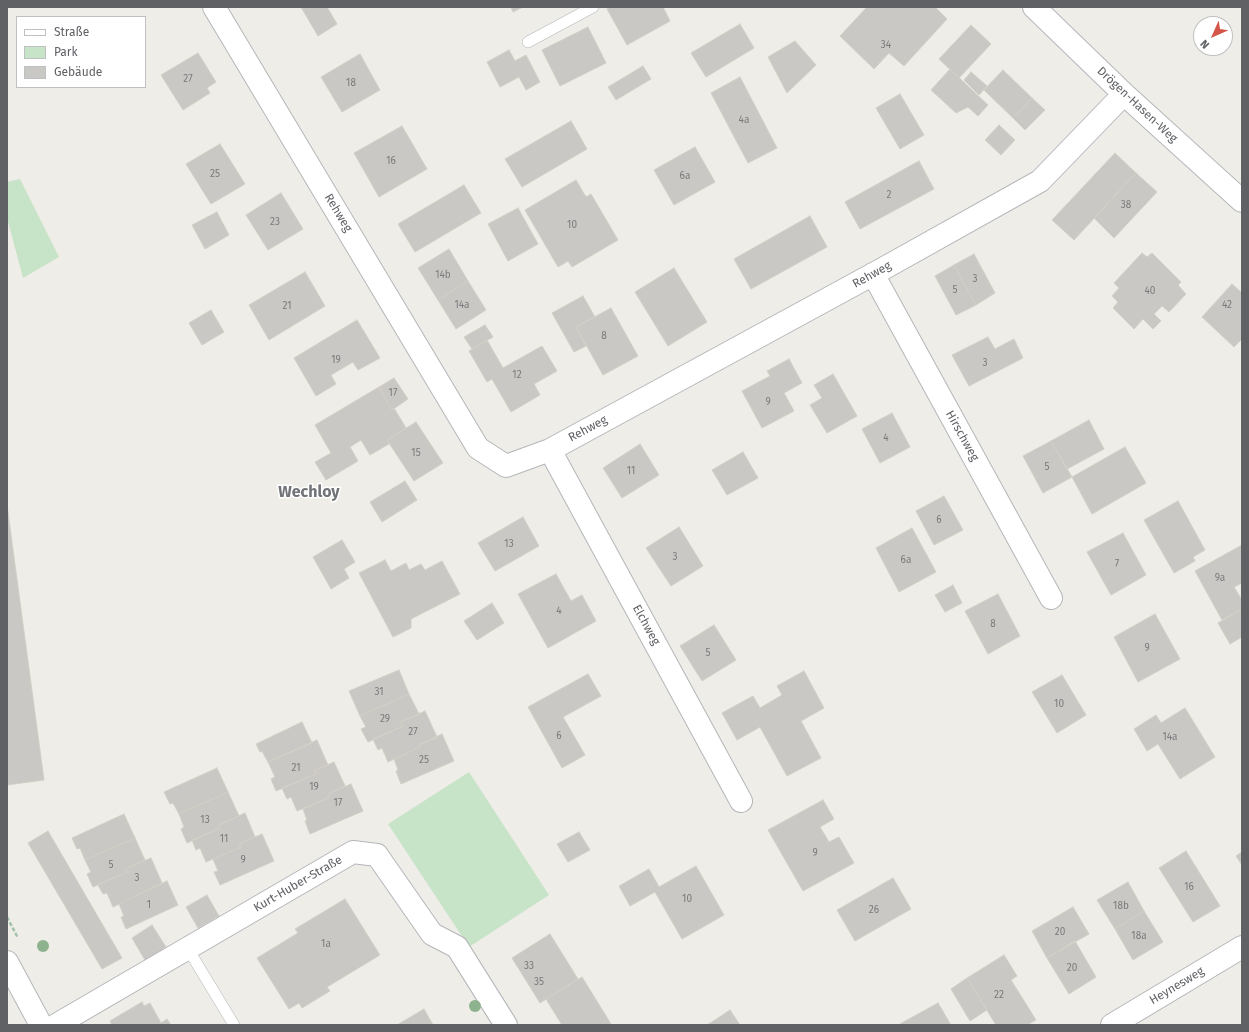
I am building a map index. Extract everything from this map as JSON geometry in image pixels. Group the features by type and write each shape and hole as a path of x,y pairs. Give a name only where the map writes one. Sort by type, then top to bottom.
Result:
{"street":[{"name":"Rehweg","path":"214,7 478,448 506,466 550,450 873,274 1040,180 1124,94"},
{"name":"Drögen-Hasen-Weg","path":"1034,7 1124,94 1242,201"},
{"name":"Hirschweg","path":"873,274 1051,598"},
{"name":"Elchweg","path":"550,450 741,801"},
{"name":"Kurt-Huber-Straße","path":"56,1025 353,852 377,855 432,934 456,947 506,1025"},
{"name":"Heynesweg","path":"1112,1025 1242,947"},
{"path":"7,962 41,1025"}],"lane":[{"path":"528,42 593,7"},
{"path":"188,949 234,1025"}],"green space":[{"path":"20,179 59,257 23,278 7,218 7,182"},
{"path":"469,772 549,895 469,947 388,824"}],"building":[{"path":"301,7 327,7 337,24 318,36"},
{"path":"511,7 523,7 513,12"},
{"path":"611,7 663,7 670,21 627,45 607,9"},
{"path":"867,7 935,7 947,19 904,66 889,53 874,69 840,36"},
{"path":"740,24 754,48 706,77 691,53"},
{"path":"971,25 991,44 959,78 939,59"},
{"path":"588,27 606,63 560,86 542,50"},
{"path":"795,41 816,65 787,93 768,57"},
{"path":"509,50 515,61 526,55 540,82 526,90 519,77 500,87 487,62"},
{"path":"198,53 216,82 207,88 210,93 183,110 161,75"},
{"path":"360,54 380,90 342,112 321,77"},
{"path":"643,66 651,79 616,100 608,87"},
{"path":"950,69 988,105 978,116 968,107 956,113 931,90"},
{"path":"1003,70 1032,98 1013,118 984,90"},
{"path":"971,72 987,86 979,95 964,80"},
{"path":"740,77 777,148 748,163 711,93"},
{"path":"900,94 924,135 900,149 876,108"},
{"path":"1032,98 1045,110 1025,130 1013,118"},
{"path":"571,121 587,149 522,187 505,159"},
{"path":"999,125 1015,140 1001,155 985,140"},
{"path":"402,126 427,169 379,197 354,153"},
{"path":"220,144 245,184 211,204 186,164"},
{"path":"695,147 715,182 674,205 654,170"},
{"path":"1115,153 1136,173 1074,240 1052,220"},
{"path":"919,161 934,189 860,229 845,202"},
{"path":"1136,173 1157,192 1114,238 1094,218"},
{"path":"576,180 586,197 591,194 618,240 572,267 568,261 558,267 525,210"},
{"path":"464,185 481,213 415,252 398,224"},
{"path":"281,193 303,229 268,250 246,215"},
{"path":"518,208 538,244 508,261 488,224"},
{"path":"217,212 229,235 205,249 192,225"},
{"path":"810,216 827,247 751,289 734,259"},
{"path":"449,249 468,281 438,300 418,268"},
{"path":"1142,253 1147,257 1152,253 1181,282 1178,285 1186,294 1169,312 1162,306 1154,314 1161,321 1153,329 1143,319 1134,329 1113,308 1118,302 1112,296 1119,288 1114,283"},
{"path":"974,254 995,293 976,305 954,265"},
{"path":"954,265 976,305 956,315 935,276"},
{"path":"674,268 707,322 668,346 635,292"},
{"path":"305,272 325,306 269,340 249,305"},
{"path":"468,281 486,310 456,329 438,300"},
{"path":"1232,284 1242,293 1242,339 1234,347 1202,317"},
{"path":"583,296 595,317 576,327 586,346 574,352 552,313"},
{"path":"611,308 638,356 603,375 576,327"},
{"path":"211,310 224,332 202,345 189,323"},
{"path":"357,320 380,358 358,370 353,362 331,375 336,384 316,396 294,358"},
{"path":"485,325 493,337 472,349 464,337"},
{"path":"988,337 995,349 1014,339 1023,358 969,386 952,355"},
{"path":"487,340 503,368 542,346 557,371 534,384 540,395 511,412 492,379 487,382 469,351"},
{"path":"789,359 802,383 784,393 794,411 762,428 742,391 770,376 767,371"},
{"path":"833,374 857,416 827,433 810,405 822,398 814,385"},
{"path":"394,378 408,399 392,410 379,387"},
{"path":"379,387 392,410 394,408 406,428 387,440 389,444 370,455 361,440 350,447 358,461 326,480 315,462 331,453 315,425"},
{"path":"892,413 910,447 880,463 862,429"},
{"path":"1089,420 1104,449 1067,469 1051,441"},
{"path":"416,422 443,463 414,481 387,440"},
{"path":"1051,441 1072,477 1043,493 1023,456"},
{"path":"640,444 659,475 622,498 603,468"},
{"path":"1125,447 1146,483 1092,514 1072,477"},
{"path":"743,452 758,478 727,495 712,470"},
{"path":"405,481 417,500 382,522 370,502"},
{"path":"944,496 963,530 934,545 916,511"},
{"path":"1178,501 1205,550 1193,557 1195,561 1174,573 1144,520"},
{"path":"7,505 44,780 7,785"},
{"path":"523,517 539,546 495,571 478,543"},
{"path":"679,527 703,566 671,586 646,548"},
{"path":"912,528 936,572 899,592 876,548"},
{"path":"1123,533 1146,575 1111,595 1087,552"},
{"path":"342,540 355,562 344,569 349,578 331,589 313,557"},
{"path":"1242,545 1242,583 1234,587 1242,600 1242,609 1222,620 1195,571"},
{"path":"385,560 391,571 406,563 409,570 421,564 425,570 442,561 460,594 411,619 411,628 393,637 359,573"},
{"path":"556,574 571,601 582,595 596,621 548,648 518,594"},
{"path":"953,585 962,603 945,612 935,595"},
{"path":"998,594 1020,636 988,654 965,611"},
{"path":"492,603 504,623 477,640 464,621"},
{"path":"1242,609 1242,637 1230,644 1218,623"},
{"path":"1155,614 1180,659 1138,682 1114,637"},
{"path":"714,625 736,660 702,681 680,646"},
{"path":"399,670 409,694 360,716 349,691"},
{"path":"804,671 824,708 801,721 821,758 787,776 760,727 737,740 722,713 753,696 760,708 782,695 777,686"},
{"path":"588,674 601,696 563,717 585,755 562,768 528,707"},
{"path":"1062,675 1086,715 1057,733 1032,692"},
{"path":"409,694 419,714 401,722 403,726 368,742 361,729 366,727 360,716"},
{"path":"1185,708 1215,757 1180,779 1158,744 1147,751 1134,729 1156,715 1161,723"},
{"path":"425,711 437,737 388,762 382,748 378,750 373,739 403,726 401,722"},
{"path":"302,722 312,743 268,762 256,744"},
{"path":"442,734 454,761 401,784 396,771 398,770 394,759 420,747 419,745"},
{"path":"317,740 328,765 314,771 316,774 276,791 271,779 275,777 268,762"},
{"path":"334,762 345,786 328,794 330,797 297,811 291,797 287,799 282,788 316,774 314,771"},
{"path":"217,768 228,792 179,814 173,803 170,804 164,792"},
{"path":"351,784 363,811 310,834 305,821 307,820 303,809 330,797 328,794"},
{"path":"228,792 239,816 219,825 220,828 187,843 181,829 184,827 179,814"},
{"path":"823,800 834,819 820,827 829,842 839,837 854,863 803,891 768,830"},
{"path":"245,813 255,837 239,844 241,847 206,862 200,848 196,850 192,840 220,828 219,825"},
{"path":"124,814 135,838 85,860 80,848 77,849 72,838"},
{"path":"48,831 122,958 102,969 28,843"},
{"path":"579,832 590,850 568,862 557,844"},
{"path":"262,834 274,861 220,885 214,872 218,871 213,859 241,847 239,844"},
{"path":"135,838 145,860 125,869 127,872 93,887 87,874 91,872 85,860"},
{"path":"1186,851 1220,906 1193,922 1159,868"},
{"path":"1242,852 1242,865 1236,856"},
{"path":"151,858 162,883 113,907 107,893 103,894 98,885 127,872 125,869"},
{"path":"696,866 724,915 682,939 655,892 630,906 619,886 649,869 659,887"},
{"path":"893,878 911,909 855,941 837,910"},
{"path":"167,881 178,905 126,929 121,917 124,916 119,904"},
{"path":"1128,882 1144,911 1115,929 1097,900"},
{"path":"207,895 219,916 198,928 186,907"},
{"path":"345,899 380,955 327,987 330,991 302,1008 299,1003 289,1009 257,958 298,933 295,929"},
{"path":"1073,907 1089,934 1047,958 1032,931"},
{"path":"1144,911 1163,942 1133,960 1115,929"},
{"path":"152,925 166,947 145,960 132,938"},
{"path":"550,934 578,979 540,1003 512,958"},
{"path":"1075,941 1096,977 1069,994 1047,958"},
{"path":"1004,955 1017,976 1011,980 1036,1020 1027,1025 996,1025 967,978"},
{"path":"582,977 611,1024 562,1025 546,999"},
{"path":"967,978 987,1010 970,1021 951,989"},
{"path":"142,1002 144,1006 150,1003 161,1023 167,1019 171,1025 112,1025 110,1021"},
{"path":"938,1003 951,1025 900,1024"},
{"path":"424,1009 433,1025 397,1025"},
{"path":"730,1010 740,1025 707,1025 715,1020"}],"district":[{"name":"Wechloy","path":"309,493"}]}
